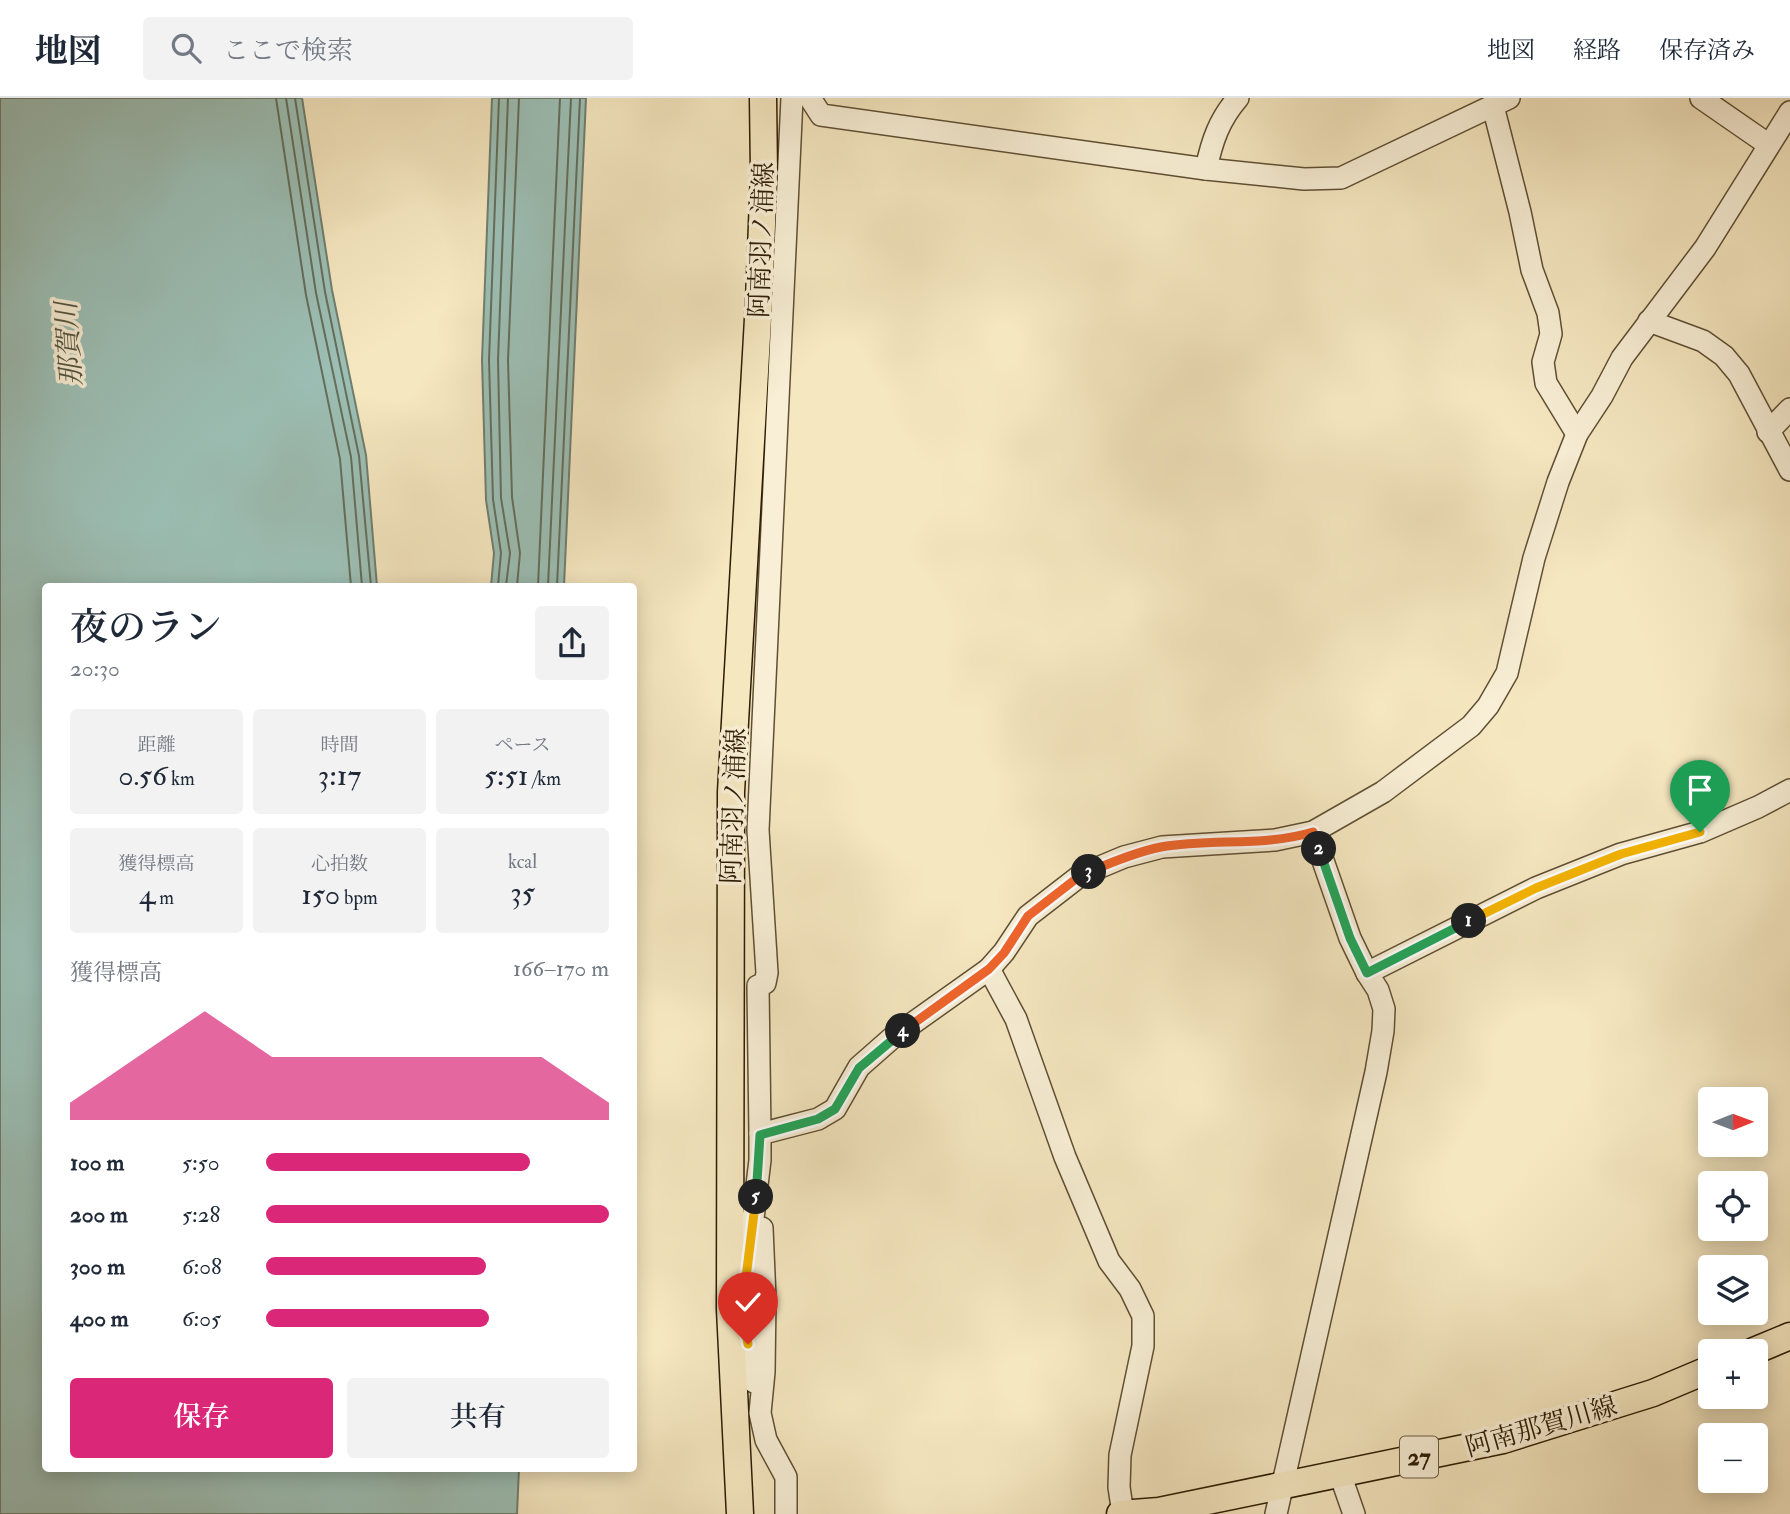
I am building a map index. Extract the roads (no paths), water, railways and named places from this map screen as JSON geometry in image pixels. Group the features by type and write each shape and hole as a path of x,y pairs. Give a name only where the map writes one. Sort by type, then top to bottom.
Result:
{"main road":[{"name":"阿南羽ノ浦線","path":"740,1514 731,792 759,301 764,173 763,98"},
{"path":"1768,1345 1787,1337"},
{"name":"阿南那賀川線","path":"1122,1514 1159,1511 1503,1440 1653,1393 1698,1374"}],"street":[{"path":"786,1514 786,1477 766,1440 760,1413 765,1298 758,986 765,983 767,973 758,830 792,98"},
{"path":"810,98 821,115 1206,169 1304,179 1341,178 1501,102 1532,270 1548,313 1550,334 1543,362 1546,383 1577,434"},
{"path":"1206,169 1212,139 1224,114 1238,98"},
{"path":"1701,98 1769,145"},
{"path":"760,1135 818,1119 835,1109 859,1068 892,1038 989,969 1004,953 1028,916 1081,875 1124,857 1162,847 1275,840 1313,832 1383,792 1471,726 1488,706 1507,673 1534,558 1558,482 1577,434 1602,396 1622,358 1705,248 1790,112"},
{"path":"1649,321 1703,341 1724,356 1739,374 1790,470"},
{"path":"1768,432 1790,409"},
{"path":"1367,973 1536,888 1621,854 1700,832 1758,807 1790,789"},
{"path":"1276,1514 1383,1031 1384,1009 1378,990 1350,938 1313,832"},
{"path":"989,969 1016,1019 1065,1157 1109,1261 1130,1289 1143,1317 1143,1346 1120,1455 1122,1514"},
{"path":"760,1160 736,1310 752,1377 761,1398"},
{"path":"1340,1474 1353,1514"}],"water":[{"name":"那賀川","path":"0,98 302,98 332,290 366,455 377,583 42,583 42,1472 519,1472 517,1514 0,1514"},
{"path":"492,98 586,98 564,583 491,583 494,553 486,500 482,360"}]}
